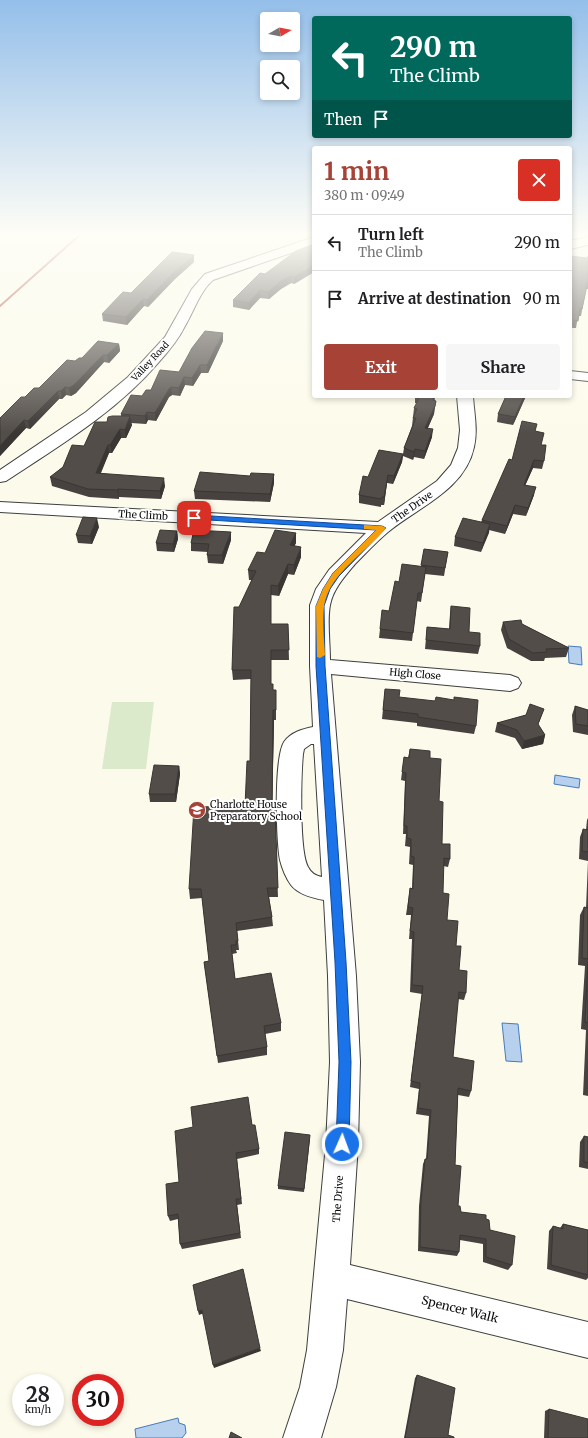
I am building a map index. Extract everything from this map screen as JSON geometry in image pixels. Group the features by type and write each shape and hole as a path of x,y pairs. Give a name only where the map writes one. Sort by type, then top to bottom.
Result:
{"street":[{"name":"Valley Road","path":"0,477 82,423 112,399 148,365 170,340 194,299"},
{"path":"572,375 588,377"},
{"name":"The Drive","path":"302,1438 321,1372 332,1278 342,1144 345,1062 336,889 320,666 320,606 326,589 336,574 382,528 443,485 459,466 466,448 468,430 465,398"},
{"name":"The Climb","path":"0,507 382,528"},
{"name":"High Close","path":"320,666 510,683"},
{"path":"326,734 313,735 304,738 293,748 290,764 292,853 295,868 303,879 313,887 336,889"},
{"name":"Spencer Walk","path":"332,1278 588,1340"}],"green space":[{"path":"112,702 154,702 146,769 102,769"}],"water":[{"path":"568,646 581,647 582,665 569,663"},
{"path":"555,775 580,779 579,788 554,784"},
{"path":"502,1023 518,1024 522,1062 506,1061"},
{"path":"178,1418 179,1423 185,1425 186,1433 182,1438 136,1438 135,1429"}],"building":[{"path":"116,299 143,299 126,317 102,314"},
{"path":"234,299 252,299 249,303 233,300"},
{"path":"572,299 584,299 582,309 580,308 578,321 574,320 572,326"},
{"path":"205,331 223,333 207,365 200,365 192,378 184,377 179,388 171,387 155,413 147,412 145,416 121,414 131,395 142,396 146,390 151,390 160,370 179,372 192,348"},
{"path":"98,341 119,344 107,355 103,355 74,385 69,388 65,387 61,391 58,391 28,421 24,420 0,446 0,418 21,397 25,397 34,388 39,388 67,360 75,361 82,358"},
{"path":"419,398 434,398 433,400 436,401 425,428 433,429 425,451 415,449 414,452 404,448 416,418 413,418 417,409 414,408"},
{"path":"505,398 523,398 515,417 498,414"},
{"path":"130,416 125,430 120,429 110,445 108,445 96,473 164,478 160,491 88,489 50,477 63,467 72,445 84,446 95,422 107,422 108,417"},
{"path":"522,421 537,424 535,431 544,433 541,445 546,445 544,461 534,460 524,485 536,487 528,508 515,505 507,526 482,520 509,459 512,460"},
{"path":"379,450 403,454 394,476 388,475 384,497 381,499 359,495 363,476 368,477"},
{"path":"200,472 250,476 251,473 274,474 270,494 194,491"},
{"path":"83,517 97,518 90,536 76,535"},
{"path":"463,518 490,524 483,543 455,537"},
{"path":"160,530 177,531 173,544 156,543"},
{"path":"194,530 231,532 222,555 207,555 209,544 191,543"},
{"path":"275,530 296,533 290,545 301,547 294,565 288,564 278,586 271,585 271,624 288,624 289,650 271,650 271,684 273,684 273,690 276,690 276,710 273,710 272,810 275,810 278,888 267,888 272,917 236,923 238,941 236,941 236,945 231,945 235,979 271,973 281,1023 264,1026 267,1047 217,1056 204,962 209,961 201,889 189,889 194,807 245,806 247,761 250,761 251,670 232,670 234,607 239,607 256,571 248,570 257,552 265,553"},
{"path":"424,549 448,552 445,568 421,565"},
{"path":"402,564 426,567 422,593 418,593 413,633 380,629 382,610 389,611 395,581 399,582"},
{"path":"451,606 470,608 469,632 480,633 480,646 426,640 427,627 450,629"},
{"path":"521,620 522,624 569,648 546,649 547,652 533,653 509,639 503,622"},
{"path":"385,689 400,690 399,697 435,701 436,697 454,700 454,697 478,700 476,726 418,717 418,714 383,710"},
{"path":"530,704 544,709 538,724 545,735 524,741 517,730 497,723 526,715"},
{"path":"575,706 588,710 588,726 576,724"},
{"path":"410,749 430,751 430,758 441,759 439,801 443,802 442,844 450,844 450,859 444,858 443,893 449,894 447,920 458,921 456,946 461,946 459,970 467,971 466,993 459,992 453,1057 474,1061 471,1091 458,1088 455,1165 461,1166 458,1206 460,1206 461,1212 486,1215 486,1219 489,1220 490,1230 515,1236 512,1265 486,1257 486,1239 460,1235 459,1252 420,1247 421,1201 425,1159 427,1159 431,1110 418,1108 420,1083 411,1081 423,986 412,985 414,932 410,931 413,908 408,907 410,888 413,889 414,857 411,856 411,839 407,838 407,826 404,826 406,773 402,772 404,757 409,758"},
{"path":"154,765 179,766 175,794 149,794"},
{"path":"583,829 588,830 588,852 582,851"},
{"path":"584,907 588,908 588,959 582,958"},
{"path":"588,962 588,1023 585,1022"},
{"path":"248,1097 252,1125 255,1125 259,1149 236,1153 241,1199 236,1199 240,1233 180,1244 178,1214 168,1216 166,1184 179,1182 175,1131 193,1127 191,1107"},
{"path":"285,1132 310,1135 304,1189 278,1186"},
{"path":"584,1136 588,1137 588,1163 584,1162"},
{"path":"563,1224 588,1230 588,1275 551,1265 553,1226 563,1229"},
{"path":"243,1269 260,1348 213,1365 202,1310 198,1311 193,1285"},
{"path":"417,1375 455,1388 448,1435 454,1438 405,1438"},
{"path":"549,1409 588,1419 588,1438 548,1438"},
{"path":"231,1432 242,1438 229,1438"}],"railway":[{"path":"0,306 8,299"}],"slow traffic":[{"path":"320,655 320,606 326,589 336,574 363,545 382,528 367,527"}],"place":[{"name":"Charlotte House Preparatory School","path":"197,810"}],"route":[{"path":"194,518 382,528 363,545 336,574 326,589 320,606 320,666 341,962 345,1062 342,1144"}]}
